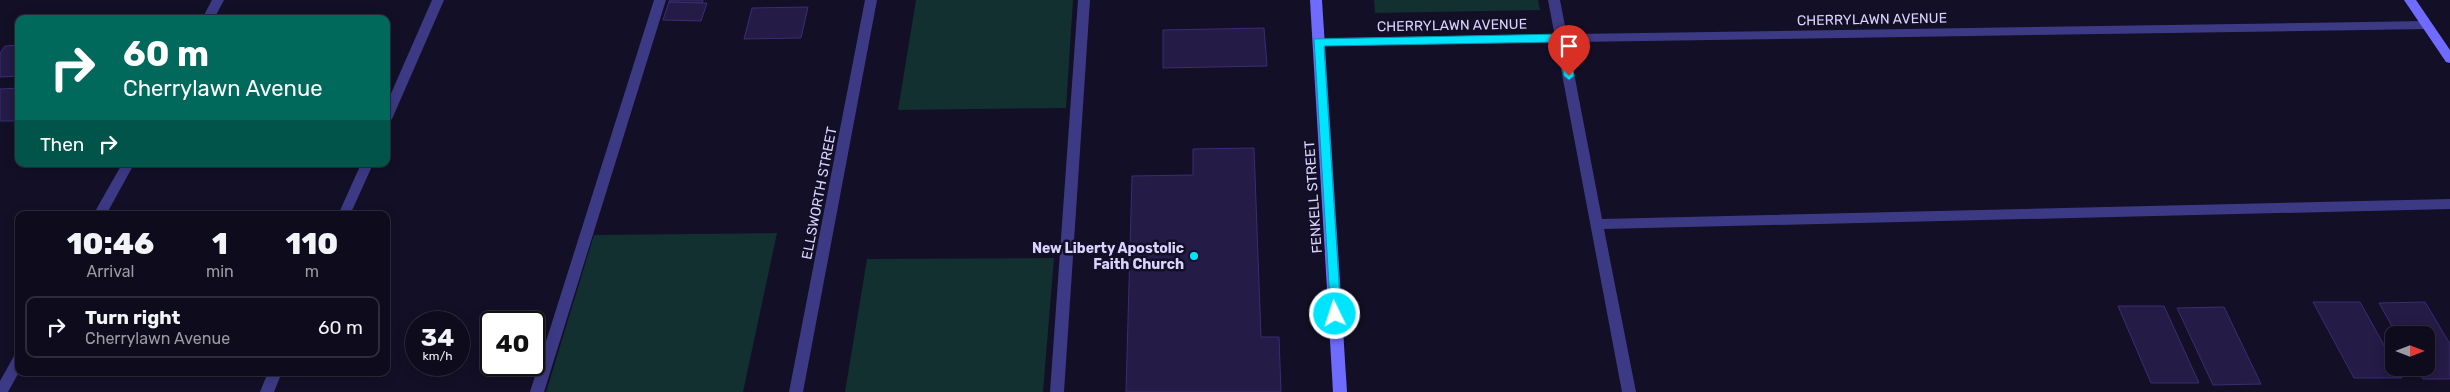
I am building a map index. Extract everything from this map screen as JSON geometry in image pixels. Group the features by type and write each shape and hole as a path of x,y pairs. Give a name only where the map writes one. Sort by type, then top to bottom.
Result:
{"street":[{"path":"210,15 218,0"},
{"path":"390,110 438,0"},
{"path":"536,392 660,0"},
{"name":"ELLSWORTH STREET","path":"796,392 871,0"},
{"path":"1057,392 1084,0"},
{"name":"FENKELL STREET","path":"1316,0 1340,392"},
{"path":"1554,0 1628,392"},
{"path":"2410,0 2450,58"},
{"name":"CHERRYLAWN AVENUE","path":"1318,42 2427,25"},
{"path":"101,211 126,167"},
{"path":"346,211 366,167"},
{"path":"1597,224 2450,204"},
{"path":"1,392 15,367"},
{"path":"267,392 274,376"}],"green space":[{"path":"916,0 1073,0 1066,108 898,110"},
{"path":"1374,0 1538,0 1540,10 1375,13"},
{"path":"777,233 743,392 546,392 594,235"},
{"path":"1054,258 1043,392 845,392 867,259"}],"building":[{"path":"670,0 703,0 702,3 669,2"},
{"path":"669,2 707,3 701,21 663,20"},
{"path":"808,7 801,38 744,39 752,8"},
{"path":"1264,28 1267,66 1163,68 1163,30"},
{"path":"15,45 15,76 0,77 0,53 5,46"},
{"path":"15,88 15,121 0,121 0,89"},
{"name":"New Liberty Apostolic Faith Church","path":"1254,148 1261,337 1279,337 1281,392 1126,392 1132,176 1193,175 1193,149"},
{"path":"2313,302 2360,302 2385,347 2385,376 2401,376 2402,378 2354,378"},
{"path":"2425,302 2450,344 2450,379 2423,379 2421,376 2435,376 2435,326 2392,326 2379,303"},
{"path":"2118,306 2164,306 2199,383 2151,383"},
{"path":"2224,307 2261,384 2213,385 2177,308"}],"place":[{"name":"New Liberty Apostolic Faith Church","path":"1194,256"}],"route":[{"path":"1335,314 1318,42 1562,38 1569,76"}]}
